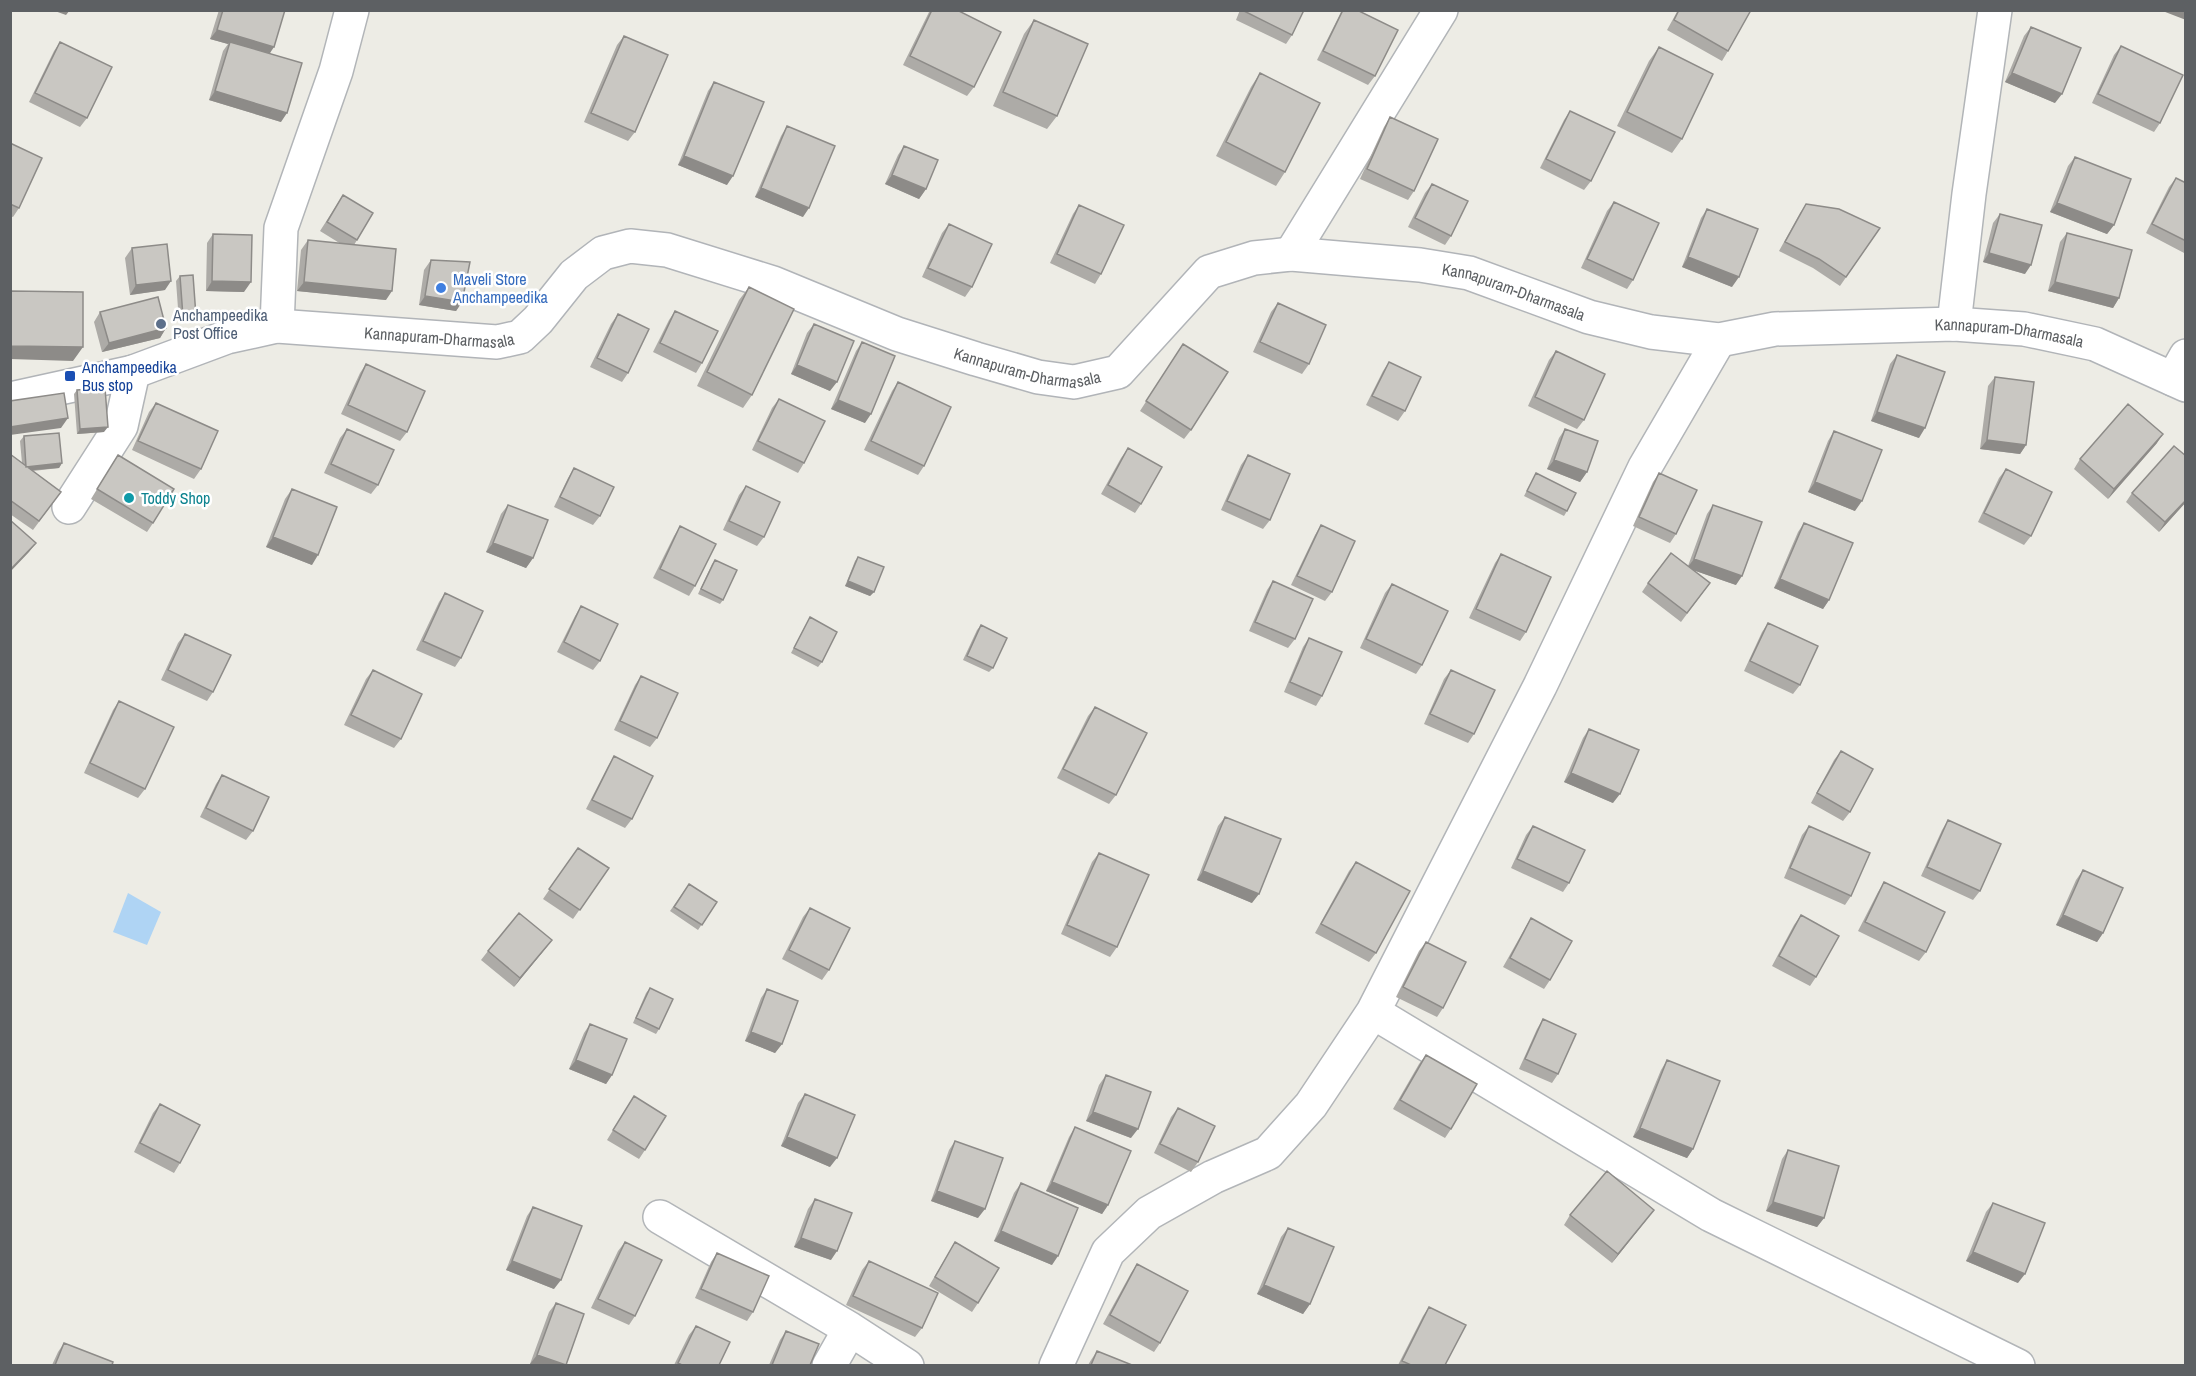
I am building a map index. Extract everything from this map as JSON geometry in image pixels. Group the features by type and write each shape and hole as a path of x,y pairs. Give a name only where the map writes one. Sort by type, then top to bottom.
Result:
{"street":[{"path":"277,326 281,228 336,71 352,10"},
{"path":"1291,254 1441,10"},
{"path":"1954,324 1968,194 1995,10"},
{"name":"Kannapuram-Dharmasala","path":"10,399 133,372 227,337 277,326 442,339 497,342 509,340 520,337 538,320 574,275 603,253 630,246 667,250 773,283 897,334 1038,376 1074,382 1118,372 1153,336 1176,305 1209,272 1254,258 1291,254 1469,273 1589,317 1651,332 1719,340 1775,329 1954,324 2024,329 2095,344 2181,374"},
{"path":"1056,1365 1108,1252 1149,1214 1213,1177 1268,1153 1311,1105 1373,1012 1540,686 1645,467 1719,340"},
{"path":"69,507 121,426 133,372"},
{"path":"1373,1012 1711,1215 2018,1365"},
{"path":"660,1217 907,1365"},
{"path":"829,1365 850,1329"}],"water":[{"path":"128,893 161,912 147,945 113,932"}],"building":[{"path":"223,10 285,10 274,47 217,30"},
{"path":"932,10 957,10 1001,32 974,87 910,56"},
{"path":"1242,10 1304,10 1292,35"},
{"path":"1343,10 1357,10 1398,30 1375,76 1323,51"},
{"path":"1679,10 1751,10 1728,51 1674,20"},
{"path":"1034,20 1088,44 1057,116 1003,92"},
{"path":"2031,27 2081,48 2062,94 2012,73"},
{"path":"624,36 668,55 635,132 591,113"},
{"path":"60,42 112,67 87,118 35,93"},
{"path":"230,42 302,63 287,113 215,91"},
{"path":"2121,46 2183,75 2160,123 2098,94"},
{"path":"1659,47 1713,74 1682,139 1627,112"},
{"path":"1260,73 1320,103 1285,172 1226,142"},
{"path":"714,82 764,102 733,176 684,156"},
{"path":"1570,111 1615,132 1591,181 1546,159"},
{"path":"1390,117 1438,139 1414,191 1367,169"},
{"path":"787,126 835,146 809,208 761,188"},
{"path":"10,143 42,158 19,208 10,204"},
{"path":"904,146 938,160 926,189 892,175"},
{"path":"2075,157 2131,179 2114,225 2057,203"},
{"path":"2176,178 2186,183 2186,241 2152,224"},
{"path":"1432,184 1468,201 1451,236 1415,218"},
{"path":"343,195 373,213 357,240 327,222"},
{"path":"1614,202 1659,223 1633,280 1587,259"},
{"path":"1806,204 1839,209 1880,228 1846,277 1819,259 1785,242"},
{"path":"1079,205 1124,225 1101,274 1057,254"},
{"path":"1707,209 1758,229 1739,277 1688,257"},
{"path":"2000,214 2042,225 2031,265 1989,253"},
{"path":"949,224 992,244 972,287 928,268"},
{"path":"2067,233 2132,250 2119,298 2055,282"},
{"path":"213,234 252,235 251,282 212,281"},
{"path":"308,240 396,249 392,291 304,282"},
{"path":"167,244 171,281 136,285 132,248"},
{"name":"Maveli Store Anchampeedika","path":"431,260 470,262 462,302 425,296"},
{"path":"193,275 196,316 183,317 180,276"},
{"path":"749,287 794,309 752,395 707,372"},
{"path":"10,291 83,292 83,347 10,346"},
{"path":"158,297 166,328 109,343 100,312"},
{"path":"1278,303 1326,325 1309,364 1260,342"},
{"path":"675,311 718,331 702,363 660,343"},
{"path":"618,314 649,329 628,373 597,358"},
{"path":"814,324 854,341 837,382 797,365"},
{"path":"862,342 895,356 871,414 838,400"},
{"path":"1183,344 1228,372 1191,430 1146,401"},
{"path":"1556,351 1605,374 1584,420 1535,397"},
{"path":"1897,355 1945,372 1925,428 1877,412"},
{"path":"1389,362 1421,377 1405,411 1372,396"},
{"path":"366,364 425,391 407,432 348,405"},
{"path":"1995,377 2034,382 2026,445 1987,440"},
{"path":"898,382 951,407 924,466 871,441"},
{"path":"105,388 108,427 80,429 77,390"},
{"path":"64,393 68,418 10,427 10,401"},
{"path":"779,399 825,421 804,463 758,441"},
{"path":"156,403 218,431 201,469 138,441"},
{"path":"2128,404 2163,434 2114,489 2080,459"},
{"path":"347,429 394,450 378,485 331,464"},
{"path":"1565,429 1598,441 1587,472 1554,460"},
{"path":"1834,431 1882,450 1862,501 1815,482"},
{"path":"59,433 62,463 26,467 24,436"},
{"path":"2174,446 2186,456 2186,500 2165,522 2132,493"},
{"path":"1128,448 1162,467 1141,504 1108,485"},
{"path":"10,454 61,492 39,521 10,500"},
{"name":"Toddy Shop","path":"118,455 174,489 153,523 97,489"},
{"path":"1248,455 1290,474 1270,520 1227,501"},
{"path":"574,468 614,487 600,516 560,497"},
{"path":"2006,469 2052,492 2031,536 1984,513"},
{"path":"1536,473 1576,493 1567,511 1527,491"},
{"path":"1659,473 1697,490 1676,534 1639,517"},
{"path":"746,486 780,502 764,537 729,521"},
{"path":"292,489 337,507 318,555 273,537"},
{"path":"508,505 548,520 533,558 493,543"},
{"path":"1713,505 1762,522 1742,576 1694,559"},
{"path":"10,520 36,543 10,570"},
{"path":"1804,523 1853,543 1829,600 1780,579"},
{"path":"1321,525 1355,541 1332,592 1297,576"},
{"path":"680,526 716,544 695,586 660,569"},
{"path":"1671,553 1710,583 1687,613 1648,583"},
{"path":"1501,554 1551,577 1526,632 1476,609"},
{"path":"858,557 884,567 874,592 848,581"},
{"path":"715,560 737,570 723,600 701,589"},
{"path":"1273,581 1313,599 1295,639 1255,622"},
{"path":"1392,584 1448,611 1422,665 1366,639"},
{"path":"445,593 483,611 461,658 423,641"},
{"path":"581,606 618,624 600,661 564,642"},
{"path":"810,617 837,632 822,662 794,648"},
{"path":"1768,623 1818,646 1800,685 1750,661"},
{"path":"981,625 1007,638 993,668 967,656"},
{"path":"185,634 231,655 213,692 168,670"},
{"path":"1309,638 1342,652 1322,696 1290,682"},
{"path":"373,670 422,694 401,739 351,715"},
{"path":"1451,670 1495,690 1474,734 1430,714"},
{"path":"641,676 678,693 657,738 620,721"},
{"path":"119,701 174,727 145,789 90,763"},
{"path":"1095,707 1147,733 1116,795 1063,769"},
{"path":"1589,729 1639,750 1620,794 1571,773"},
{"path":"1841,751 1873,769 1850,812 1817,793"},
{"path":"614,756 653,776 632,819 592,800"},
{"path":"222,775 269,797 253,831 206,808"},
{"path":"1225,817 1281,839 1259,894 1203,871"},
{"path":"1948,820 2001,844 1980,891 1927,867"},
{"path":"1533,826 1585,850 1569,883 1517,859"},
{"path":"1809,826 1870,853 1851,896 1790,868"},
{"path":"578,848 609,868 580,910 549,889"},
{"path":"1099,853 1149,875 1117,947 1067,925"},
{"path":"1356,862 1410,891 1376,953 1321,924"},
{"path":"2083,870 2123,888 2103,933 2063,915"},
{"path":"1884,882 1945,912 1926,952 1865,922"},
{"path":"689,884 717,902 702,925 674,907"},
{"path":"810,908 850,928 829,970 789,950"},
{"path":"519,913 552,940 520,978 488,951"},
{"path":"1801,915 1839,936 1816,977 1779,956"},
{"path":"1531,918 1572,941 1550,980 1510,958"},
{"path":"1426,942 1466,962 1443,1008 1403,987"},
{"path":"650,988 673,999 659,1029 636,1018"},
{"path":"767,989 798,1001 782,1044 751,1032"},
{"path":"1543,1019 1576,1034 1558,1074 1525,1059"},
{"path":"590,1024 627,1039 612,1075 576,1060"},
{"path":"1426,1055 1477,1084 1451,1129 1400,1100"},
{"path":"1667,1060 1720,1081 1693,1149 1640,1128"},
{"path":"1106,1075 1151,1092 1138,1129 1093,1112"},
{"path":"805,1094 855,1115 837,1158 787,1137"},
{"path":"634,1096 666,1116 645,1150 613,1130"},
{"path":"160,1104 200,1125 180,1163 140,1143"},
{"path":"1178,1108 1215,1126 1198,1162 1160,1144"},
{"path":"1075,1127 1131,1151 1108,1205 1052,1182"},
{"path":"955,1141 1003,1158 985,1209 937,1191"},
{"path":"1788,1150 1839,1166 1824,1218 1773,1202"},
{"path":"1607,1171 1654,1210 1618,1254 1570,1215"},
{"path":"1021,1183 1078,1208 1058,1256 1001,1231"},
{"path":"815,1199 852,1213 837,1251 801,1238"},
{"path":"1993,1203 2045,1223 2025,1274 1973,1252"},
{"path":"533,1207 582,1226 561,1280 512,1261"},
{"path":"1288,1228 1334,1247 1310,1304 1264,1285"},
{"path":"625,1242 662,1260 635,1316 598,1299"},
{"path":"955,1242 999,1268 978,1303 935,1277"},
{"path":"717,1253 769,1276 753,1312 701,1289"},
{"path":"869,1261 938,1293 922,1328 853,1296"},
{"path":"1137,1264 1188,1291 1160,1343 1110,1315"},
{"path":"556,1303 584,1314 566,1365 537,1355"},
{"path":"1429,1307 1466,1325 1445,1365 1411,1365 1402,1361"},
{"path":"696,1326 730,1342 719,1365 682,1365 678,1363"},
{"path":"786,1331 819,1344 810,1365 772,1365"},
{"path":"64,1343 113,1362 112,1365 55,1365"},
{"path":"1097,1351 1132,1365 1091,1365"}],"place":[{"name":"Maveli Store Anchampeedika","path":"441,288"},
{"name":"Anchampeedika Post Office","path":"161,324"},
{"name":"Anchampeedika Bus stop","path":"70,376"},
{"name":"Toddy Shop","path":"129,498"}]}
